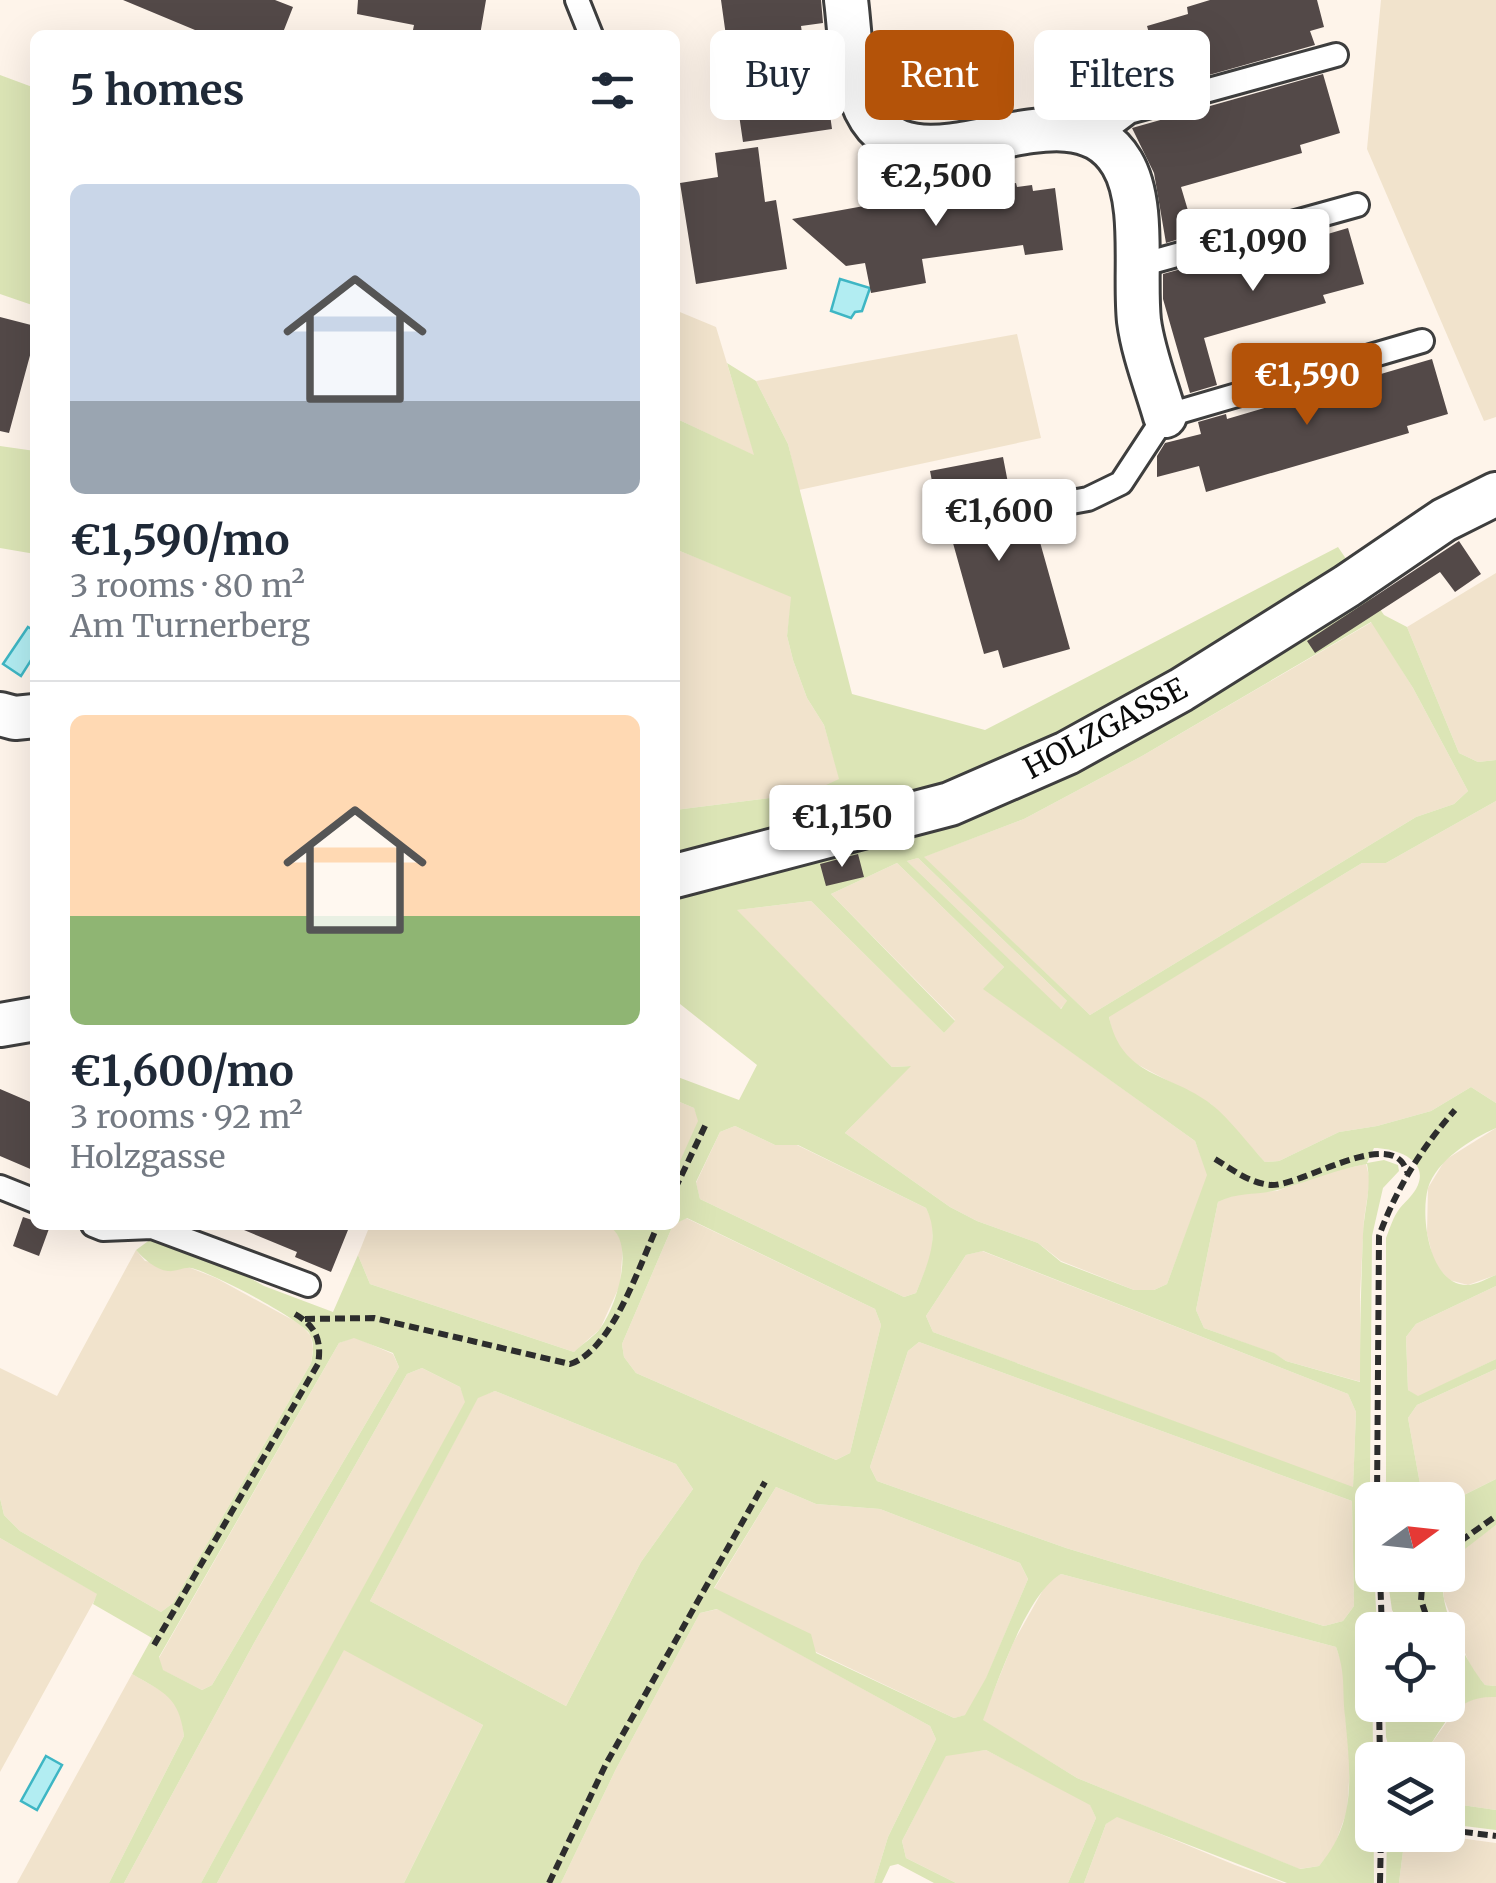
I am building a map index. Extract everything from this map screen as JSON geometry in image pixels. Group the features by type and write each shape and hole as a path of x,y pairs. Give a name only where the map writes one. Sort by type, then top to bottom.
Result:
{"street":[{"path":"846,0 860,97 874,122 891,138 912,145 940,147 1063,127 1096,137 1122,162 1134,200 1139,323 1165,416"},
{"name":"HOLZGASSE","path":"680,875 950,804 1068,753 1181,690 1444,520 1496,494"},
{"path":"0,714 30,717"},
{"path":"0,1026 30,1020"}],"lane":[{"path":"577,0 589,30"},
{"path":"1096,137 1129,112 1336,55"},
{"path":"1137,266 1357,205"},
{"path":"1028,510 1088,499 1121,483 1165,416 1422,340"},
{"path":"0,1187 30,1199"},
{"path":"160,1230 308,1285"}],"path":[{"path":"1377,1482 1379,1236 1390,1205 1425,1143 1455,1110"},
{"path":"680,1179 706,1124"},
{"path":"1215,1159 1252,1181 1276,1185 1320,1168 1384,1153 1401,1160 1409,1176"},
{"path":"304,1319 374,1318 570,1364 583,1360 606,1336 656,1230"},
{"path":"154,1646 318,1364 321,1347 316,1332 304,1319 287,1310"},
{"path":"549,1883 606,1764 765,1482"},
{"path":"1465,1538 1496,1516"},
{"path":"1465,1832 1496,1836"},
{"path":"1380,1883 1381,1852"}],"shaded area":[{"path":"1381,0 1496,0 1496,417 1484,421 1367,149"},
{"path":"680,312 716,327 755,456 680,420"},
{"path":"1017,334 1041,438 799,490 788,444 756,381"},
{"path":"680,551 792,596 787,636 793,660 807,698 824,725 840,780 809,793 680,809"},
{"path":"1496,573 1496,760 1478,762 1459,753 1407,627"},
{"path":"1372,622 1413,688 1468,791 1454,804 1416,817 1090,1015 923,857 1024,819 1142,756"},
{"path":"1496,801 1496,1103 1471,1087 1431,1111 1339,1132 1279,1161 1265,1162 1211,1104 1131,1061 1113,1039 1109,1016 1362,863 1386,863"},
{"path":"918,858 1068,1002 1060,1009 907,861"},
{"path":"897,863 1004,967 984,989 1195,1141 1208,1175 1167,1284 1154,1290 1134,1290 1061,1261 1038,1243 950,1207 845,1133 910,1066 892,1067 736,910 811,901 944,1033 955,1020 831,894"},
{"path":"680,1102 694,1108 699,1121 680,1161"},
{"path":"735,1126 775,1145 797,1145 926,1208 933,1222 932,1254 916,1293 904,1297 700,1199 696,1183 720,1132"},
{"path":"1496,1128 1496,1275 1468,1285 1449,1280 1434,1263 1427,1233 1428,1188 1445,1160"},
{"path":"1366,1164 1370,1180 1360,1295 1361,1382 1286,1361 1204,1328 1196,1310 1218,1202 1235,1193 1277,1191 1321,1174"},
{"path":"686,1218 875,1309 881,1325 850,1453 836,1460 636,1373 624,1357 622,1344 671,1230 680,1230 680,1221"},
{"path":"368,1230 615,1230 623,1245 620,1285 600,1329 574,1352 370,1284 358,1255"},
{"path":"136,1250 145,1261 188,1267 216,1278 300,1324 311,1336 313,1349 311,1363 173,1603 161,1612 20,1531 4,1515 0,1498 0,1368 57,1396"},
{"path":"982,1251 1348,1394 1356,1412 1353,1488 933,1332 926,1316 966,1255"},
{"path":"1496,1286 1496,1359 1418,1397 1408,1390 1406,1337 1416,1324"},
{"path":"354,1337 393,1354 399,1367 212,1685 202,1690 162,1670 159,1658 339,1343"},
{"path":"919,1342 1352,1501 1354,1606 1343,1621 1324,1626 1066,1548 877,1481 870,1467 908,1351"},
{"path":"422,1368 460,1387 466,1402 201,1883 124,1883 254,1643 407,1374"},
{"path":"1496,1369 1496,1479 1465,1494 1465,1482 1420,1482 1408,1418 1417,1405"},
{"path":"495,1391 676,1464 693,1489 641,1562 566,1706 370,1601 478,1397"},
{"path":"776,1487 816,1504 880,1509 1020,1563 1028,1579 986,1679 966,1715 954,1718 816,1652 714,1589"},
{"path":"1496,1525 1496,1686 1485,1685 1471,1668 1465,1653 1465,1612 1449,1612 1444,1599 1443,1592 1465,1592 1465,1548"},
{"path":"0,1538 98,1594 0,1772"},
{"path":"1061,1574 1336,1647 1345,1672 1345,1715 1351,1753 1347,1811 1333,1850 1319,1866 1299,1869 1077,1778 982,1720 1013,1643 1048,1581"},
{"path":"718,1609 930,1726 936,1739 888,1837 874,1883 561,1883 616,1769 700,1613"},
{"path":"344,1649 483,1725 404,1883 217,1883"},
{"path":"132,1674 169,1695 181,1713 184,1736 109,1883 17,1883"},
{"path":"1480,1696 1496,1697 1496,1810 1465,1805 1465,1742 1432,1742 1447,1722 1465,1722 1465,1703"},
{"path":"986,1750 1090,1804 1096,1818 1068,1883 956,1883 906,1858 902,1841 946,1755"},
{"path":"1117,1816 1284,1883 1084,1883 1106,1824"},
{"path":"1465,1839 1496,1843 1496,1883 1399,1883 1403,1852 1465,1852"}],"green space":[{"path":"0,75 30,86 30,304 0,294"},
{"path":"727,363 756,381 788,444 852,694 985,730 1338,547 1384,615 1407,627 1459,753 1478,762 1496,760 1496,801 1386,863 1362,863 1109,1017 1115,1037 1136,1063 1211,1104 1265,1162 1279,1161 1339,1132 1431,1111 1471,1087 1496,1103 1496,1128 1466,1144 1432,1178 1425,1215 1430,1247 1444,1274 1467,1285 1496,1275 1496,1286 1416,1324 1406,1337 1408,1390 1418,1396 1496,1359 1496,1369 1417,1405 1408,1418 1420,1482 1386,1482 1386,1238 1398,1211 1416,1189 1419,1170 1401,1153 1382,1149 1374,1148 1367,1163 1384,1160 1398,1165 1399,1171 1383,1188 1372,1236 1370,1482 1355,1482 1355,1592 1375,1592 1376,1612 1355,1612 1355,1722 1373,1722 1373,1742 1355,1742 1355,1852 1374,1852 1374,1883 1287,1883 1117,1817 1106,1824 1084,1883 1068,1883 1096,1818 1090,1805 986,1750 946,1756 902,1841 906,1858 956,1883 934,1883 898,1864 890,1866 882,1883 874,1883 888,1837 936,1739 930,1726 717,1609 700,1613 616,1769 561,1883 404,1883 483,1725 344,1650 217,1883 201,1883 465,1402 460,1387 422,1368 407,1374 254,1643 124,1883 109,1883 184,1736 182,1723 168,1698 132,1674 152,1638 93,1604 97,1594 0,1538 0,1498 4,1515 20,1531 161,1612 173,1603 311,1363 313,1351 311,1336 302,1326 253,1296 191,1268 168,1271 150,1264 136,1250 151,1239 218,1260 264,1286 333,1312 358,1255 370,1284 574,1352 599,1330 617,1292 623,1259 613,1230 671,1230 622,1344 624,1357 636,1373 836,1460 850,1453 881,1325 875,1309 687,1218 680,1222 680,1161 698,1121 694,1108 680,1102 680,1078 739,1100 757,1065 680,1004 680,809 809,793 839,779 824,725 807,698 793,660 787,636 791,597 680,551 680,420 754,455","holes":["1371,622 1413,688 1468,791 1454,804 1416,817 1090,1015 924,857 1024,819 1142,756","918,858 1067,1001 1061,1009 907,861","897,863 1004,967 983,989 1195,1141 1207,1175 1167,1284 1154,1290 1134,1290 1061,1262 1038,1243 950,1207 845,1133 911,1066 892,1067 737,910 811,901 944,1033 955,1021 831,894","735,1126 775,1145 798,1145 926,1208 932,1240 916,1293 904,1297 700,1199 696,1182 720,1132","1367,1164 1369,1182 1363,1234 1360,1382 1286,1361 1204,1328 1196,1310 1218,1202","983,1251 1348,1394 1356,1412 1353,1487 933,1332 926,1316 966,1255","354,1338 393,1353 399,1367 212,1685 202,1690 163,1670 159,1657 339,1343","919,1342 1352,1501 1354,1606 1343,1621 1324,1626 1066,1548 877,1481 870,1467 908,1351","495,1391 676,1464 693,1489 641,1562 566,1706 370,1601 478,1398","776,1487 816,1504 880,1509 1020,1563 1028,1579 986,1678 965,1715 954,1718 816,1653 811,1634 714,1588","1061,1574 1336,1647 1343,1682 1349,1795 1340,1831 1319,1866 1300,1869 1077,1778 983,1720 1025,1619 1048,1584"]},
{"path":"0,446 30,450 30,553 0,548"},
{"path":"1496,1479 1496,1525 1465,1549 1465,1494"},
{"path":"1389,1592 1444,1592 1448,1612 1393,1612"},
{"path":"1465,1654 1485,1685 1496,1686 1496,1697 1465,1704"},
{"path":"1386,1722 1445,1722 1432,1742 1387,1742"},
{"path":"1465,1805 1496,1810 1496,1830 1465,1826"},
{"path":"1387,1852 1403,1852 1399,1883 1386,1883"}],"water":[{"path":"840,279 870,288 862,311 851,318 831,311"},
{"path":"30,628 30,662 21,676 3,664"},
{"path":"46,1756 62,1765 37,1810 21,1801"}],"building":[{"path":"123,0 275,0 293,7 284,30 195,30"},
{"path":"358,0 486,0 481,30 413,30 414,25 357,14"},
{"path":"721,0 821,0 823,23 801,26 802,30 725,30"},
{"path":"1210,0 1317,0 1324,27 1310,31 1315,45 1210,75 1210,30 1148,30 1147,26 1188,14 1187,7"},
{"path":"1323,74 1340,133 1300,145 1302,153 1181,187 1195,234 1166,243 1154,173 1132,128 1160,120 1210,120 1210,106"},
{"path":"740,120 831,120 832,129 743,142"},
{"path":"758,147 765,202 776,200 787,269 696,284 680,183 718,177 715,153"},
{"path":"1016,183 1017,187 1032,185 1033,191 1055,188 1063,250 1025,255 1023,245 922,259 926,283 871,293 865,263 846,266 792,219 864,206 863,197 900,191 901,198"},
{"path":"1348,228 1364,284 1323,295 1326,303 1204,338 1217,385 1190,393 1163,299 1163,274 1203,263 1205,270"},
{"path":"0,317 30,325 30,355 9,433 0,431"},
{"path":"1432,359 1448,414 1407,426 1409,433 1206,492 1199,466 1157,477 1157,456 1165,443 1201,434 1198,422 1226,414 1227,419"},
{"path":"1003,457 1019,540 1038,535 1070,649 1003,668 998,650 984,654 951,536 943,538 930,471"},
{"path":"1459,541 1481,574 1455,592 1440,572 1315,653 1307,641"},
{"path":"858,854 864,877 826,886 820,864"},
{"path":"0,1089 30,1102 30,1169 0,1156"},
{"path":"23,1217 30,1219 30,1230 49,1230 39,1256 13,1246"},
{"path":"244,1230 348,1230 331,1272 295,1257 297,1252"}]}
